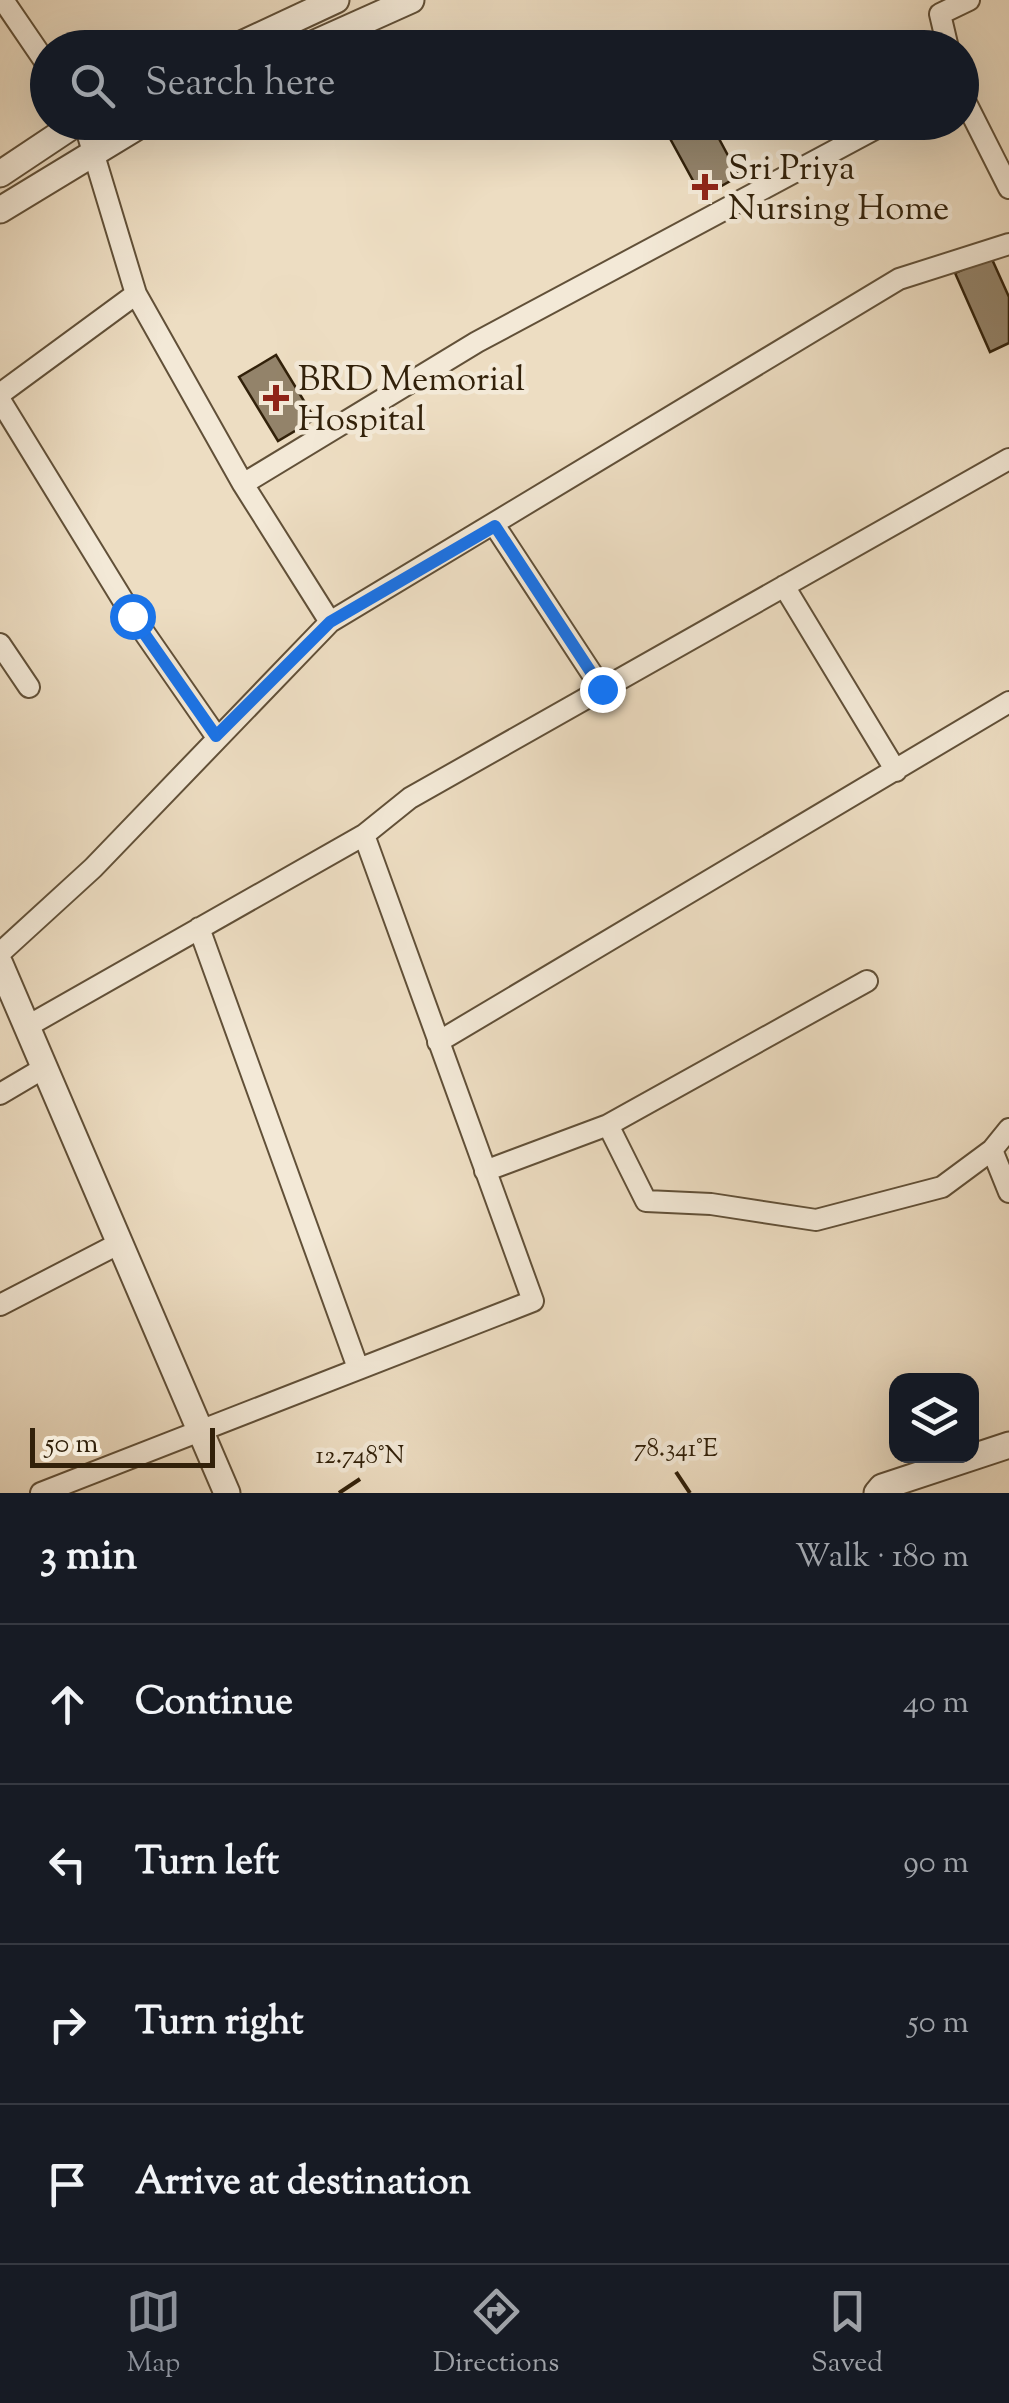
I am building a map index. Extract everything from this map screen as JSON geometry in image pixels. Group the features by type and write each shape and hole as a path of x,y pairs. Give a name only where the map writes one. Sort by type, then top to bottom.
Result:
{"street":[{"path":"3,0 30,40"},
{"path":"272,30 336,0"},
{"path":"344,30 411,0"},
{"path":"935,7 968,0"},
{"path":"979,129 1009,188"},
{"path":"0,174 53,140"},
{"path":"88,140 136,294 243,484 330,622"},
{"path":"0,210 116,140"},
{"path":"243,484 477,342 854,140"},
{"path":"0,953 94,868 216,736 330,622 899,279 1009,244"},
{"path":"136,294 0,397 132,616 216,736"},
{"path":"26,1027 364,835 410,798 1009,459"},
{"path":"495,526 602,689"},
{"path":"784,586 896,771"},
{"path":"0,644 29,688"},
{"path":"438,1042 1009,702"},
{"path":"41,1493 533,1300 364,835"},
{"path":"199,928 358,1368"},
{"path":"0,964 227,1493"},
{"path":"485,1171 608,1125 868,982"},
{"path":"0,1094 44,1068"},
{"path":"608,1125 646,1201 710,1204 816,1220 942,1188 992,1150 1009,1129"},
{"path":"992,1150 1009,1192"},
{"path":"0,1305 120,1243"},
{"path":"877,1493 882,1487 1009,1446"}],"building":[{"path":"671,140 720,140 739,176 702,197"},
{"path":"991,257 1009,297 1009,343 990,352 955,273"},
{"path":"276,355 315,419 278,441 239,377"}],"place":[{"name":"Sri Priya Nursing Home","path":"705,187"},
{"name":"BRD Memorial Hospital","path":"276,398"}],"route":[{"path":"132,616 216,736 330,622 495,526 602,689"}]}
